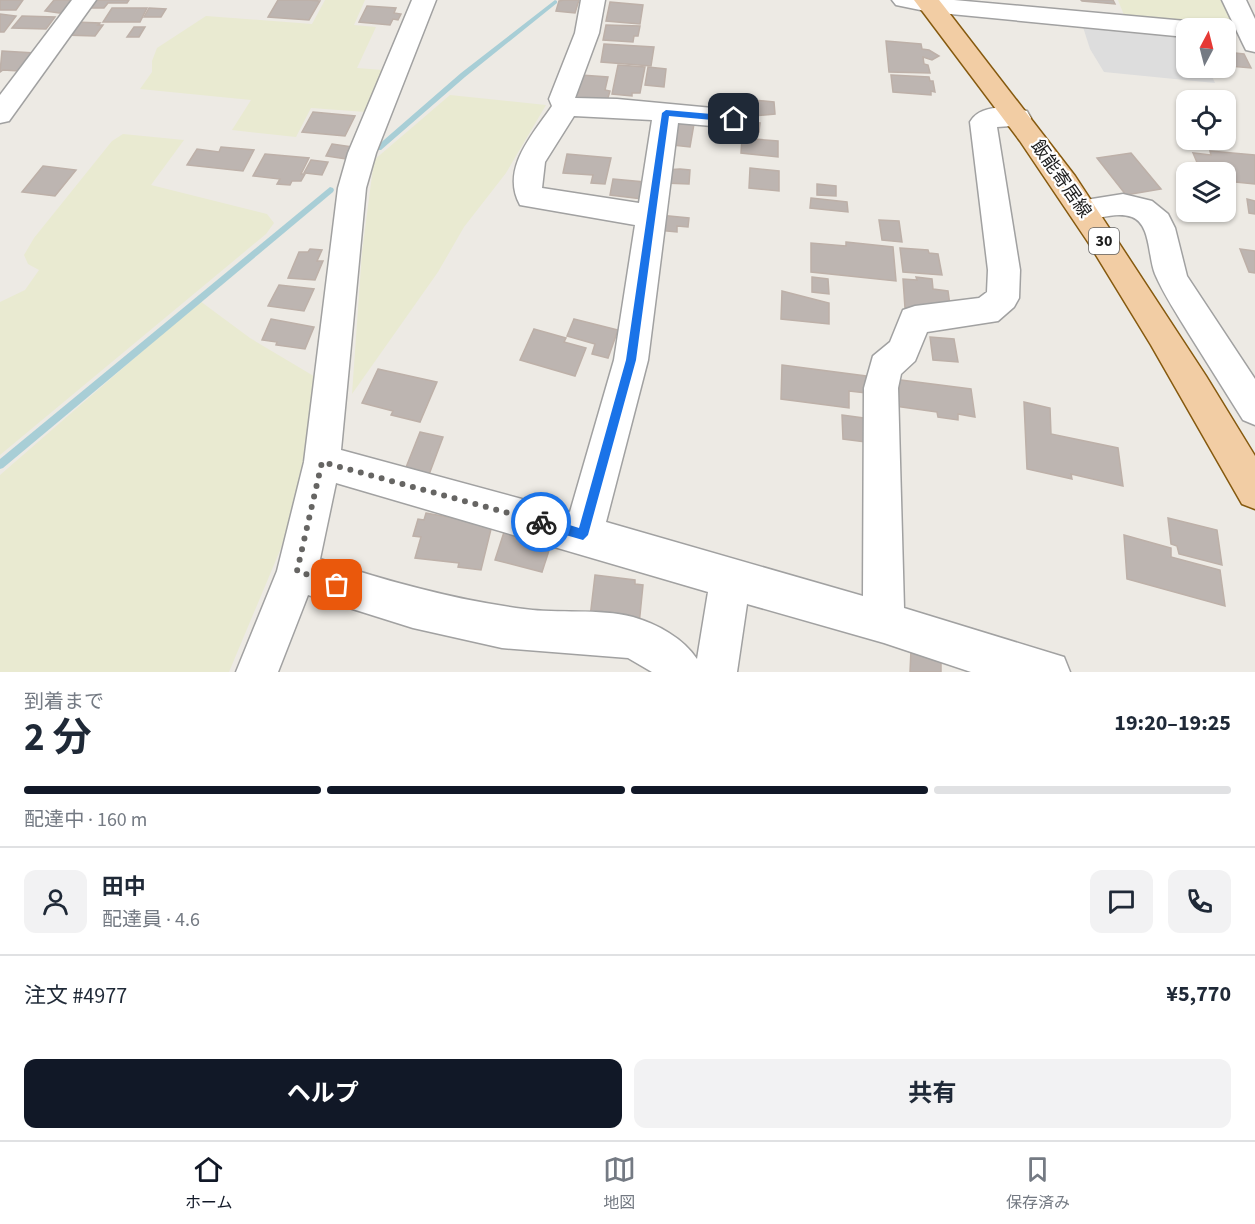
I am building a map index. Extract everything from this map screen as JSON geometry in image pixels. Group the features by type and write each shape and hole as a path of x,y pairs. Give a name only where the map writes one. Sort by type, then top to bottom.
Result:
{"main road":[{"name":"飯能寄居線","path":"920,2 1018,118 1083,210 1173,351 1255,491"}],"street":[{"path":"0,114 11,88 84,0"},
{"path":"257,672 297,571 322,462 352,188 362,153 424,0"},
{"path":"566,107 562,99 587,33 592,0"},
{"path":"1034,0 1052,17"},
{"path":"1234,0 1254,39"},
{"path":"920,2 1176,28"},
{"path":"1236,35 1254,39"},
{"path":"566,107 734,119"},
{"path":"566,107 527,173 525,186 530,197 651,216"},
{"path":"583,535 631,360 666,113"},
{"path":"884,622 881,388 885,367 903,351 915,320 987,310 1003,298 1004,270 983,122 988,118 1018,118"},
{"path":"1083,210 1115,204 1130,205 1143,210 1157,222 1167,266 1176,285 1255,409"},
{"path":"322,462 583,535 884,622 971,651 1049,672"},
{"path":"297,571 378,598 456,619 532,632 628,638 649,644 681,672"},
{"path":"716,672 730,579"}],"green space":[{"path":"325,0 365,0 354,25 376,27 357,68 383,70 366,112 311,108 296,137 232,130 251,100 140,89 152,72 152,61 157,48 206,16 312,24"},
{"path":"1118,0 1222,0 1231,18 1176,19 1124,15"},
{"path":"450,95 546,105 506,173 464,227 438,272 352,394 362,252 374,160"},
{"path":"123,134 184,140 151,185 267,214 274,223 266,234 0,455 0,302 25,290 39,270 28,264 24,255 34,238 112,141"},
{"path":"200,301 250,338 317,378 305,474 281,548 229,672 0,672 0,475"}],"shaded area":[{"path":"1083,27 1176,35 1176,78 1213,78 1215,83 1104,72 1090,49"}],"building":[{"path":"0,0 23,0 16,10 0,10"},
{"path":"54,0 76,0 66,14 45,11"},
{"path":"96,0 129,0 127,3 108,3 104,8 91,8"},
{"path":"278,0 320,1 309,20 268,17"},
{"path":"579,0 575,13 556,11 559,1"},
{"path":"1113,0 1115,4 1082,1"},
{"path":"610,2 643,5 640,24 606,21"},
{"path":"367,6 396,8 394,13 401,14 398,20 393,19 390,25 359,22"},
{"path":"112,8 147,8 140,22 103,22"},
{"path":"149,8 166,9 161,17 144,17"},
{"path":"0,14 16,16 4,32 0,32"},
{"path":"22,16 55,17 46,29 12,28"},
{"path":"74,22 103,25 95,36 64,35"},
{"path":"606,25 640,26 638,36 634,36 633,42 603,40"},
{"path":"134,27 145,27 139,37 127,37"},
{"path":"886,41 921,44 922,49 939,56 932,60 923,57 924,64 928,65 930,73 889,72"},
{"path":"604,44 654,47 651,66 601,62"},
{"path":"2,51 34,53 19,71 3,70 0,72"},
{"path":"1236,53 1244,54 1251,68 1236,67"},
{"path":"618,65 645,67 640,93 632,93 632,96 612,94"},
{"path":"648,67 666,69 664,87 645,85"},
{"path":"581,75 608,77 605,90 610,91 607,101 569,100"},
{"path":"891,75 929,77 930,81 933,81 935,92 931,91 931,95 893,92"},
{"path":"743,99 774,102 775,114 742,117 740,104 744,104"},
{"path":"313,112 355,116 345,136 302,132"},
{"path":"744,121 760,123 759,132 744,130"},
{"path":"676,122 694,124 690,147 673,145"},
{"path":"742,138 778,141 778,157 741,153"},
{"path":"332,144 353,147 346,159 326,156"},
{"path":"221,147 254,150 243,171 187,165 197,149 219,152"},
{"path":"1210,151 1255,155 1255,184 1236,182 1236,162 1197,162 1193,153 1211,155"},
{"path":"1131,153 1161,189 1126,195 1097,158"},
{"path":"265,154 309,158 301,174 305,174 301,181 292,181 290,185 277,184 280,179 253,176"},
{"path":"567,154 611,158 605,184 591,183 593,175 563,173"},
{"path":"311,160 328,162 322,175 304,173"},
{"path":"43,166 76,170 55,196 22,192"},
{"path":"750,168 779,171 779,191 749,188"},
{"path":"665,170 690,170 689,184 664,183"},
{"path":"613,179 645,182 642,199 610,195"},
{"path":"817,184 836,186 836,196 817,195"},
{"path":"811,198 847,202 848,212 810,208"},
{"path":"1247,199 1255,201 1255,214 1249,213"},
{"path":"659,215 689,218 688,227 677,226 677,232 657,230"},
{"path":"879,220 899,221 902,242 882,240"},
{"path":"846,242 893,247 896,281 811,272 811,243 846,246"},
{"path":"900,248 928,250 929,253 938,254 942,275 903,272"},
{"path":"310,249 322,250 317,261 323,261 315,280 288,278 299,252 308,252"},
{"path":"1240,249 1255,251 1255,273 1249,272"},
{"path":"812,277 828,279 829,294 812,292"},
{"path":"916,277 932,279 933,289 948,291 951,313 905,308 903,279 917,280"},
{"path":"279,285 314,289 304,311 268,306"},
{"path":"782,291 829,303 829,324 781,319"},
{"path":"271,319 314,327 305,349 276,345 277,342 262,340"},
{"path":"574,319 618,330 608,358 592,354 595,344 567,336"},
{"path":"534,329 566,338 564,342 586,348 575,376 520,360"},
{"path":"930,337 954,339 958,362 933,360"},
{"path":"782,365 866,376 866,393 849,391 849,408 781,399"},
{"path":"378,369 437,382 420,422 391,415 393,411 362,403"},
{"path":"893,379 971,389 975,417 958,414 958,420 938,417 937,412 895,406"},
{"path":"1024,402 1050,408 1051,434 1118,448 1123,486 1071,474 1072,479 1027,469"},
{"path":"842,415 871,419 873,443 843,439"},
{"path":"420,432 443,437 427,480 403,475"},
{"path":"426,513 492,525 481,570 458,567 459,563 415,558 421,537 413,536 418,519 424,520"},
{"path":"1168,518 1217,530 1222,565 1179,554 1177,546 1171,544"},
{"path":"506,526 553,538 542,572 495,560"},
{"path":"1124,535 1171,548 1171,557 1220,570 1225,606 1127,579"},
{"path":"595,575 635,580 635,584 643,585 639,625 589,626"},
{"path":"911,650 941,658 941,672 910,672"}],"waterway":[{"path":"379,148 463,75 555,2"},
{"path":"0,465 330,190"}],"way so far":[{"path":"337,585 297,571 312,516 322,462 541,522"}],"route":[{"path":"541,522 583,535 631,360 666,113 734,119"}]}
